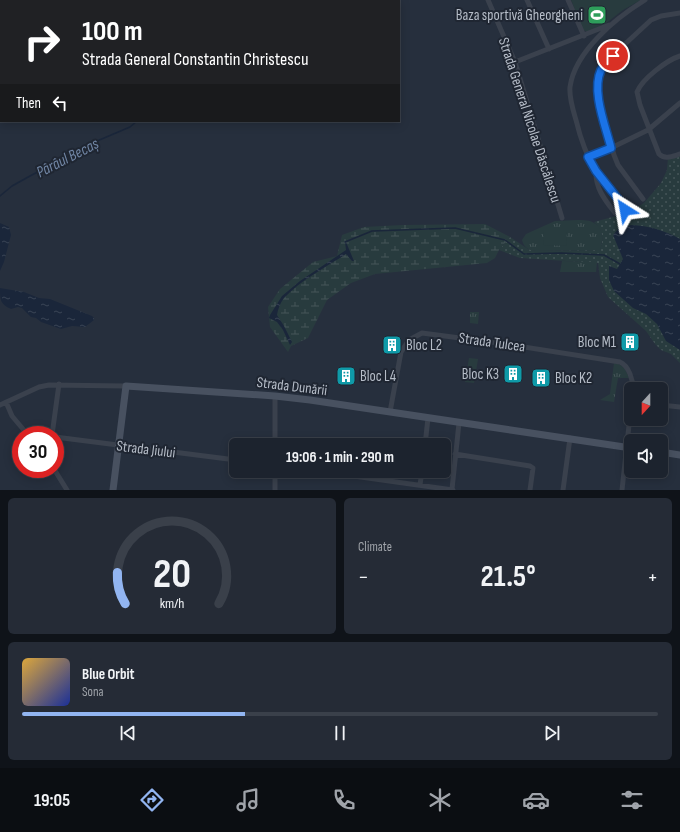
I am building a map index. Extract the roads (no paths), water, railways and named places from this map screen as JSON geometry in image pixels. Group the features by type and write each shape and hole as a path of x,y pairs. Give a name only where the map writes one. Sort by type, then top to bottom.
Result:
{"street":[{"name":"Strada General Nicolae Dăscălescu","path":"488,0 514,62 562,218"},
{"path":"527,0 549,49"},
{"path":"568,0 584,36"},
{"path":"514,62 584,36 613,23 645,0"},
{"path":"643,199 618,165 611,148 598,96 600,72 624,45 651,20 661,16 680,13"},
{"path":"596,171 596,178 602,196 615,213 623,212 626,209 596,171 588,157 578,131 570,89 572,76 579,61 613,23"},
{"path":"680,56 665,63 639,88 637,92 637,97 648,130 661,156 668,157 680,154"},
{"path":"588,157 611,148 648,130 680,103"},
{"name":"Strada Tulcea","path":"390,412 401,352 409,340 422,333 498,342 620,362 626,366 632,382"},
{"path":"53,426 59,384"},
{"name":"Strada Dunării","path":"0,405 39,387 59,384 126,386 276,396 570,438 624,447"},
{"path":"113,490 126,386"},
{"path":"276,396 276,438"},
{"path":"6,402 12,416 20,426"},
{"path":"668,406 680,407"},
{"path":"426,438 428,418"},
{"path":"369,478 452,490 459,423"},
{"path":"563,490 570,438"},
{"name":"Strada Jiului","path":"64,439 229,459"},
{"path":"668,453 680,455"},
{"path":"455,454 530,466 533,468 534,472 530,490"},
{"path":"60,478 67,490"},
{"path":"275,478 275,490"},
{"path":"420,485 421,478"},
{"path":"622,490 624,478"}],"water":[{"path":"0,223 9,227 11,235 0,271"},
{"path":"631,225 656,229 680,239 680,350 666,341 657,324 646,314 633,308 614,291 609,280 609,266 617,269 623,259 613,235 618,229"},
{"path":"345,242 354,261 352,261 346,254 291,291 281,302 277,315 292,342 290,345 283,330 277,322 269,318 270,315 282,296 300,281 346,250"},
{"path":"0,288 24,292 39,298 50,299 92,316 94,320 85,327 72,326 61,329 31,317 22,308 18,307 11,309 7,307 1,301"}],"waterway":[{"name":"Pârâul Becaș","path":"0,196 12,186 30,176 97,141 130,127 136,122"},
{"path":"345,242 372,231 455,228 505,240 524,254 561,253 604,255 620,264"}],"place":[{"name":"Baza sportivă Gheorgheni","path":"597,15"},
{"name":"Bloc M1","path":"630,342"},
{"name":"Bloc L2","path":"392,345"},
{"name":"Bloc K3","path":"513,374"},
{"name":"Bloc L4","path":"346,376"},
{"name":"Bloc K2","path":"541,378"}]}
